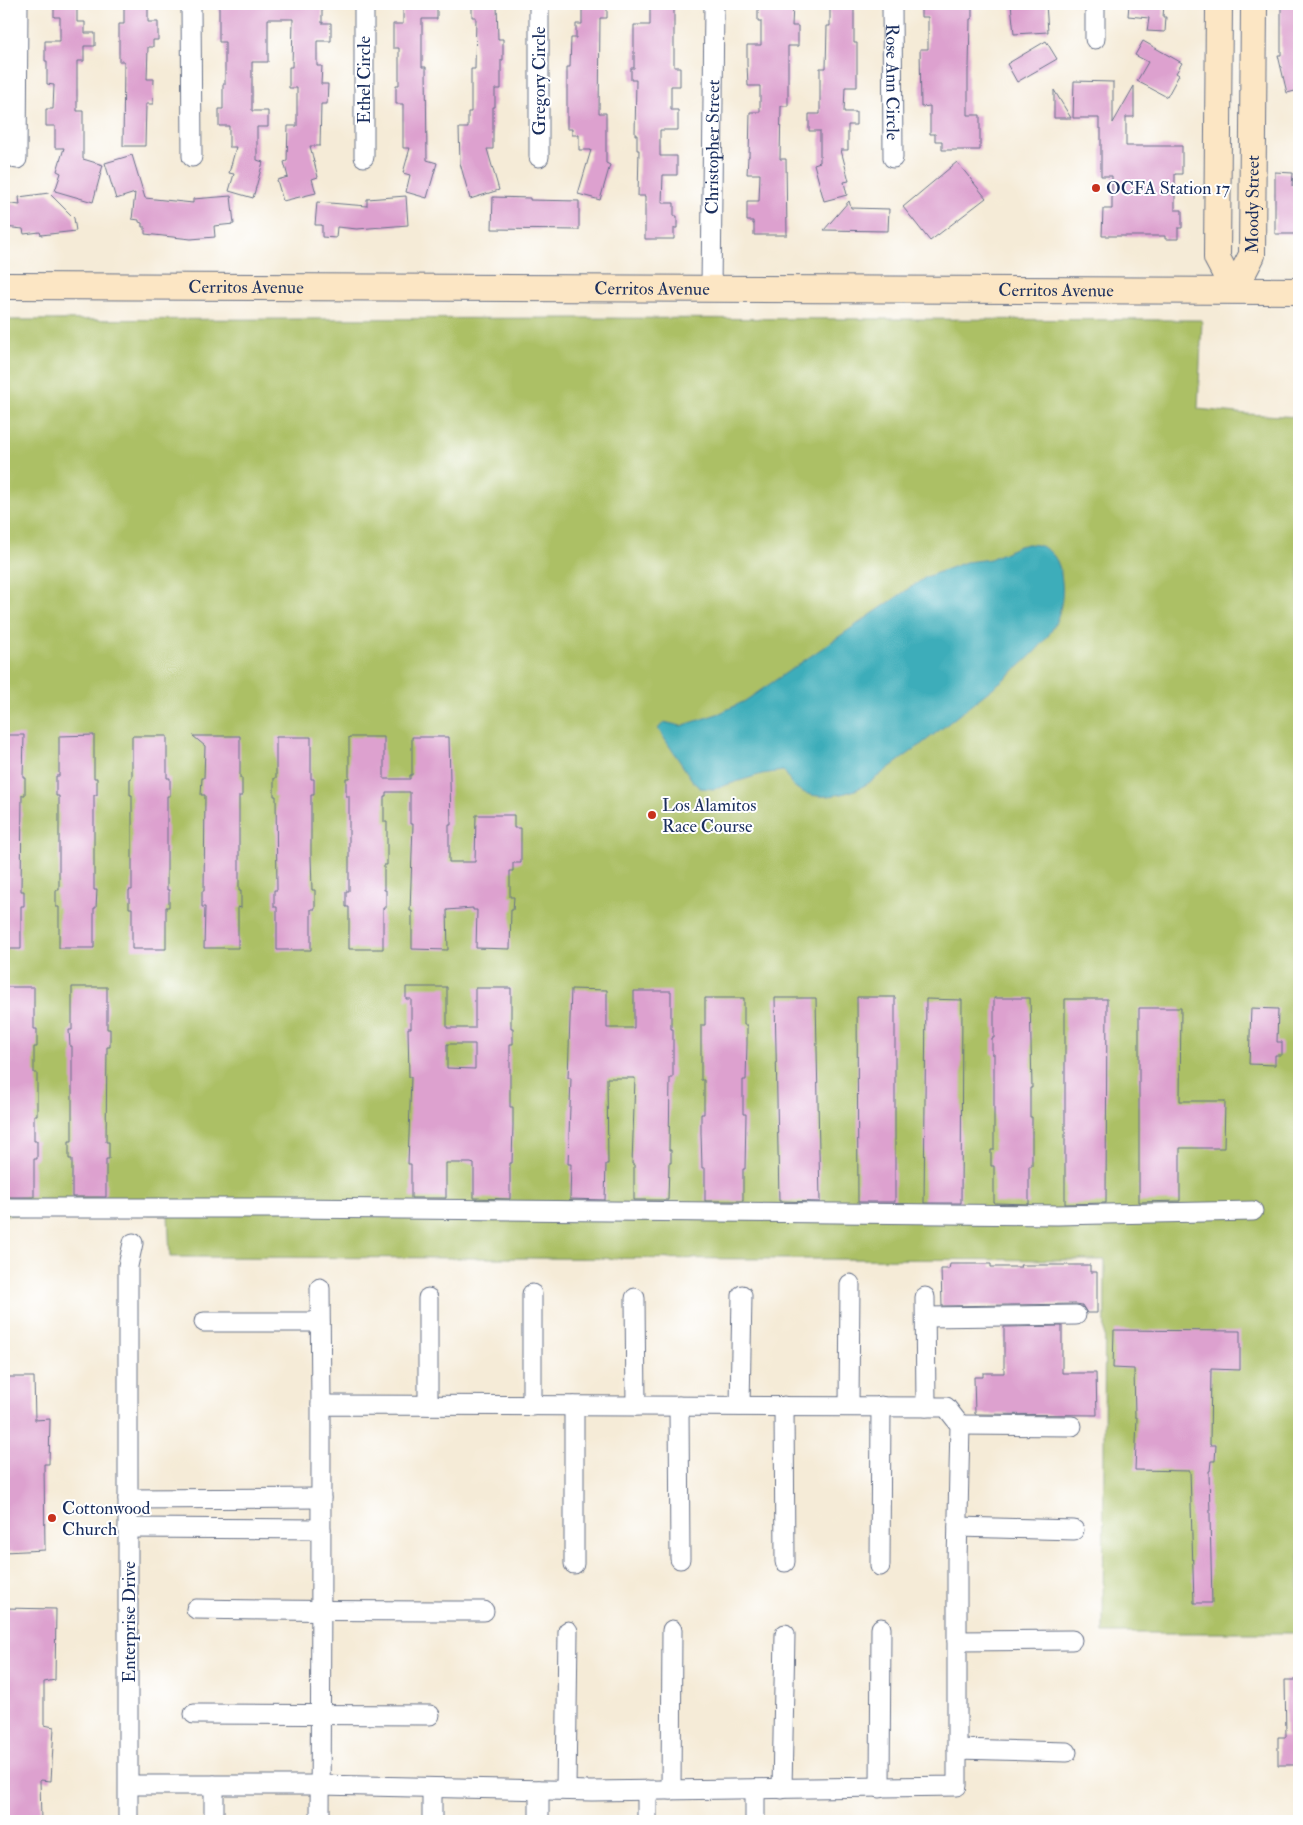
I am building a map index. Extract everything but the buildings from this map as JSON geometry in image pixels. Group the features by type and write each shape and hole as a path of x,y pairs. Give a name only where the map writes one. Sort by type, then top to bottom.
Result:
{"main road":[{"name":"Moody Street","path":"1219,4 1217,258 1234,290"},
{"name":"Moody Street","path":"1234,290 1252,255 1254,4"},
{"name":"Cerritos Avenue","path":"4,286 1299,291"}],"street":[{"path":"18,4 18,160"},
{"path":"191,4 192,157"},
{"name":"Ethel Circle","path":"364,4 364,157"},
{"name":"Gregory Circle","path":"539,4 539,157"},
{"name":"Christopher Street","path":"711,289 714,4"},
{"name":"Rose Ann Circle","path":"892,4 893,158"},
{"path":"1095,4 1095,39"},
{"path":"4,1208 307,1208 1057,1216 1253,1211"},
{"name":"Enterprise Drive","path":"128,1821 128,1266 133,1243"},
{"path":"850,1284 850,1406"},
{"path":"320,1288 320,1821"},
{"path":"532,1294 532,1406"},
{"path":"740,1406 742,1295"},
{"path":"925,1297 926,1407"},
{"path":"428,1298 428,1405"},
{"path":"635,1298 636,1406"},
{"path":"926,1317 1076,1315"},
{"path":"204,1322 320,1322"},
{"path":"129,1786 320,1785 539,1790 671,1790 957,1786 960,1425 946,1407 321,1405"},
{"path":"574,1406 574,1564"},
{"path":"679,1406 680,1559"},
{"path":"784,1406 785,1562"},
{"path":"880,1566 881,1406"},
{"path":"960,1425 1072,1426"},
{"path":"128,1499 321,1498"},
{"path":"958,1527 1074,1530"},
{"path":"128,1528 321,1529"},
{"path":"196,1610 321,1612 357,1610 484,1610"},
{"path":"880,1788 881,1628"},
{"path":"671,1790 672,1630"},
{"path":"566,1790 568,1631"},
{"path":"782,1789 785,1634"},
{"path":"957,1641 1072,1640"},
{"path":"194,1714 430,1715"},
{"path":"957,1749 1066,1752"},
{"path":"214,1785 214,1821"},
{"path":"432,1788 432,1821"},
{"path":"755,1789 755,1821"},
{"path":"539,1790 539,1821"},
{"path":"647,1790 647,1821"}],"green space":[{"name":"Los Alamitos Race Course","path":"575,318 1202,320 1198,409 1299,417 1299,1633 1103,1633 1105,1260 170,1257 168,1214 4,1215 4,320"}],"water":[{"path":"1028,544 1038,545 1051,552 1057,561 1061,574 1061,606 1053,628 1047,637 1032,655 1003,680 919,746 861,787 836,795 814,795 796,788 783,771 762,774 713,789 700,788 694,783 658,729 664,722 681,726 720,713 745,701 926,577 966,562 990,559"}],"place":[{"name":"OCFA Station 17","path":"1096,188"},
{"name":"Los Alamitos Race Course","path":"652,815"},
{"name":"Cottonwood Church","path":"52,1518"}]}
